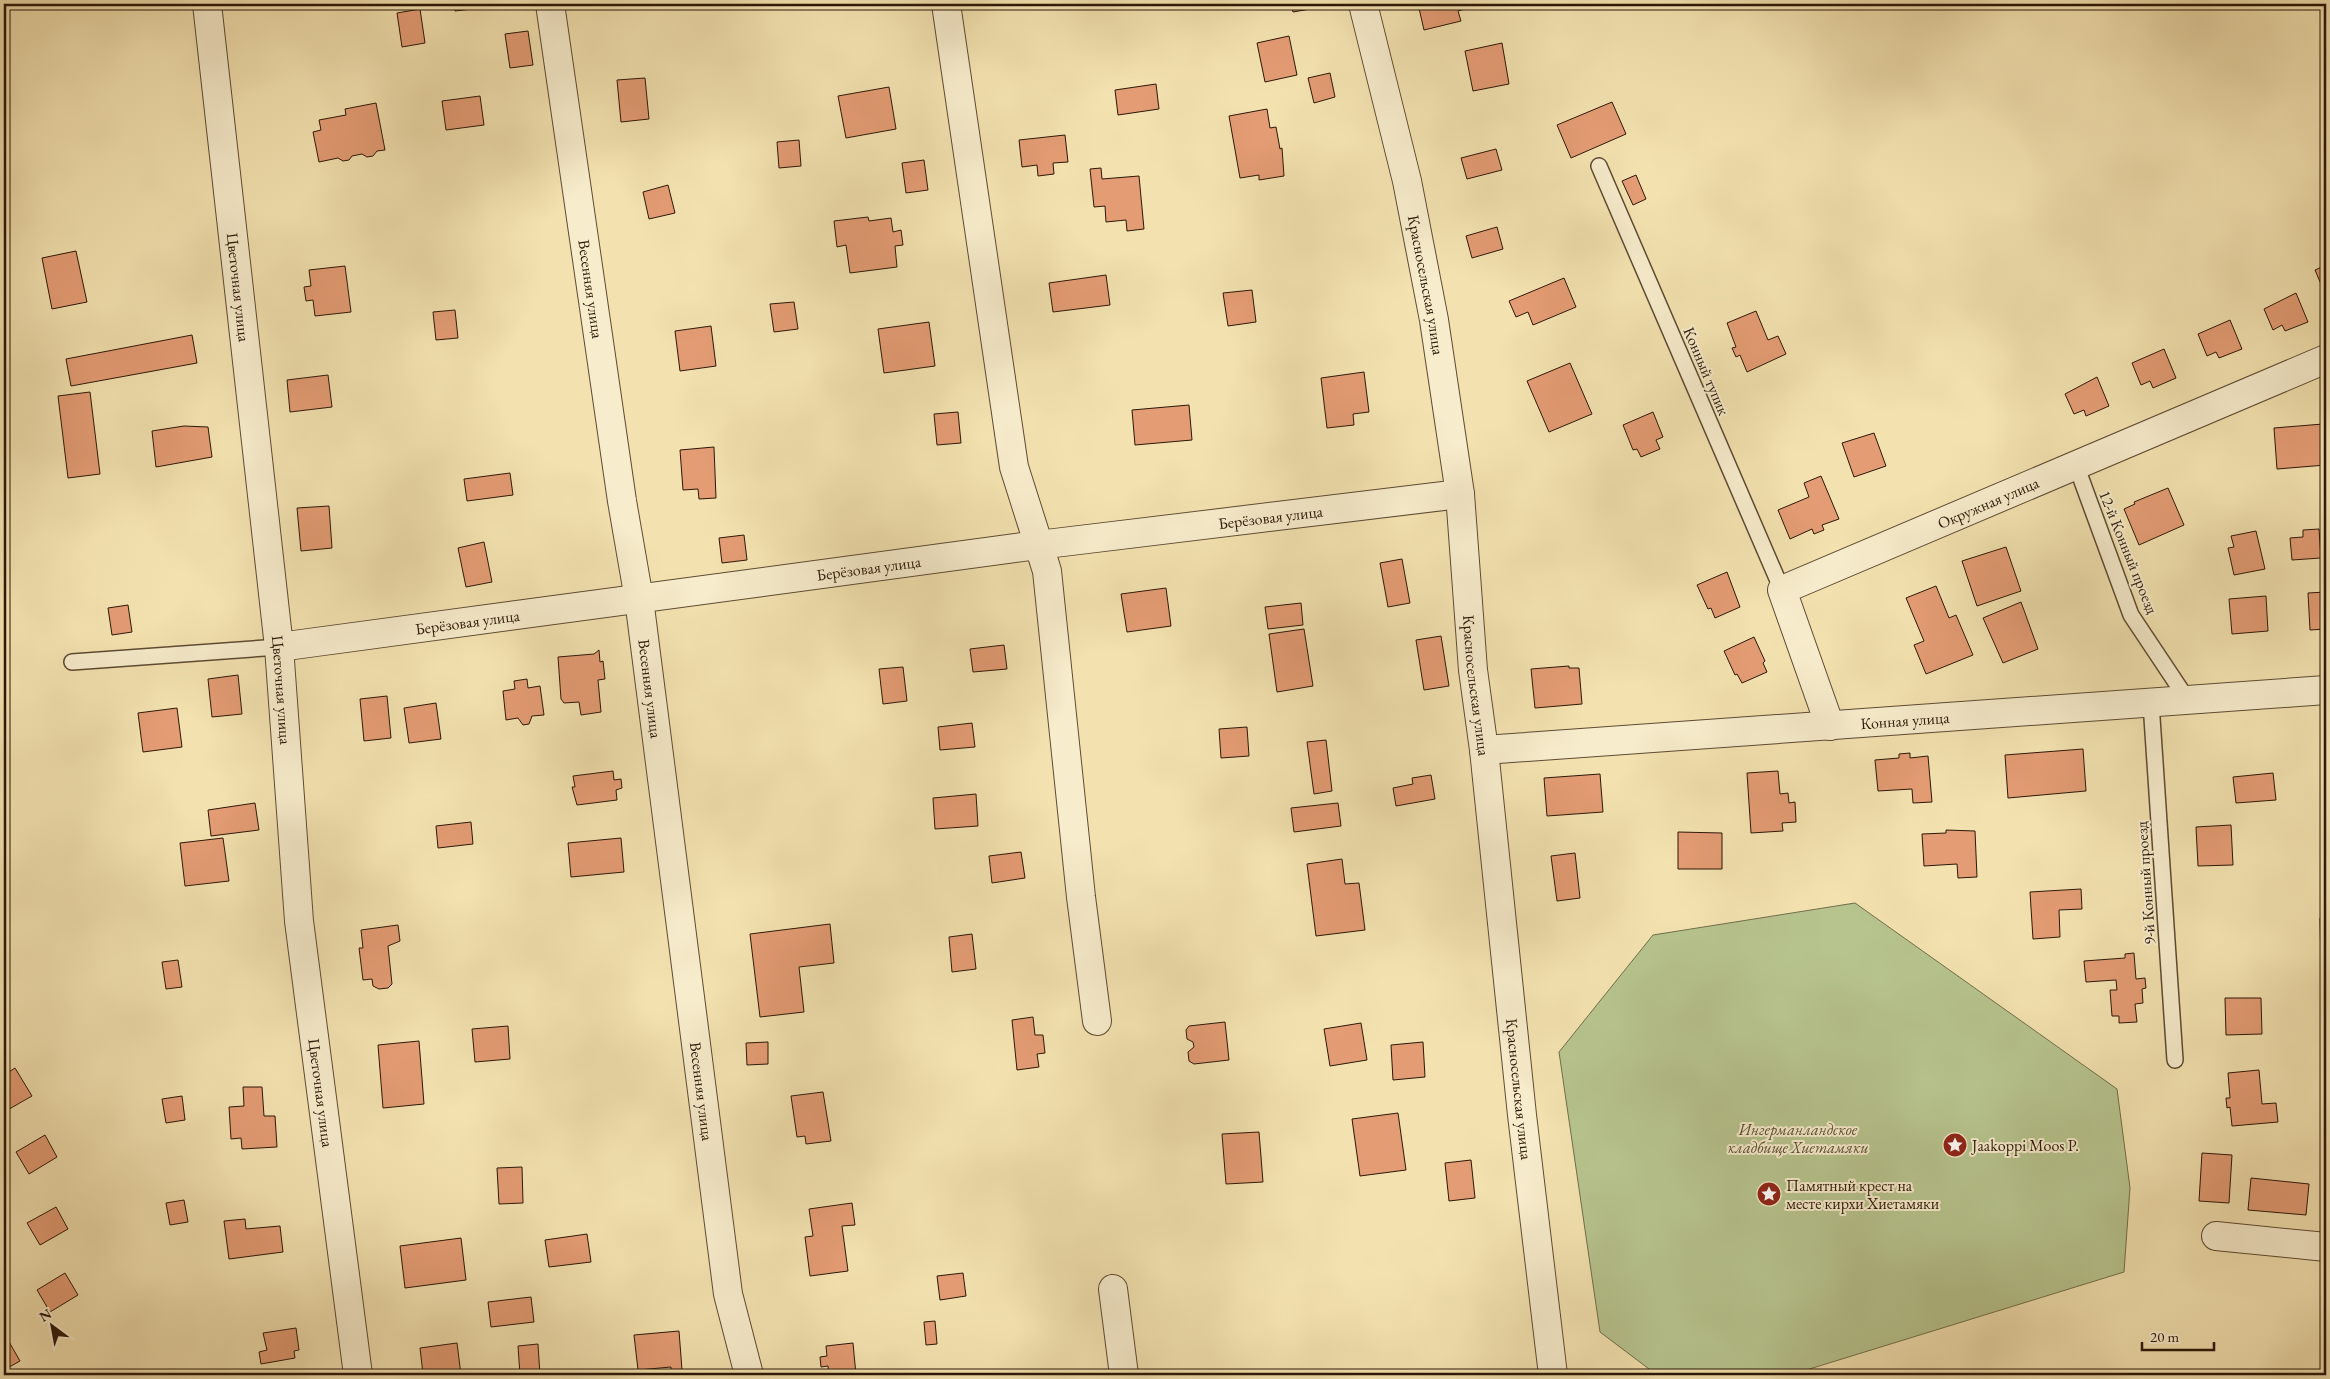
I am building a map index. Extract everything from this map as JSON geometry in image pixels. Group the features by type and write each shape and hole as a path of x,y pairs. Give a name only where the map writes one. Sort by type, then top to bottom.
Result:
{"street":[{"name":"Цветочная улица","path":"207,4 279,648 299,921 358,1375"},
{"name":"Весенняя улица","path":"550,4 622,501 639,599 728,1294 749,1375"},
{"path":"946,4 1014,468 1046,571 1081,897 1097,1021"},
{"name":"Красносельская улица","path":"1363,4 1407,181 1434,320 1460,494 1473,670 1484,750 1522,1115 1553,1375"},
{"name":"Окружная улица","path":"1782,590 2326,359"},
{"name":"Берёзовая улица","path":"279,648 1038,545 1460,494"},
{"path":"1782,590 1830,726"},
{"name":"Конная улица","path":"1484,750 2326,690"},
{"path":"2216,1236 2326,1247"},
{"path":"1113,1289 1124,1375"}],"lane":[{"name":"Конный тупик","path":"1599,166 1782,590"},
{"name":"12-й Конный проезд","path":"2076,465 2132,614 2187,699"},
{"path":"72,662 279,648"},
{"name":"9-й Конный проезд","path":"2151,703 2175,1060"}],"green space":[{"name":"Ингерманландское кладбище Хиетамяки","path":"1855,903 2117,1089 2130,1188 2124,1272 1790,1375 1657,1375 1600,1332 1559,1052 1653,935"}],"building":[{"path":"454,4 489,4 489,7 455,11"},
{"path":"1291,4 1315,4 1316,8 1293,12"},
{"path":"1418,4 1468,4 1469,8 1458,11 1461,21 1424,30"},
{"path":"420,9 425,43 402,47 397,13"},
{"path":"528,31 533,65 510,68 505,34"},
{"path":"1289,36 1297,75 1265,82 1257,43"},
{"path":"1502,43 1509,84 1473,91 1465,51"},
{"path":"1330,73 1335,97 1314,103 1308,78"},
{"path":"645,78 649,119 621,122 617,80"},
{"path":"1156,84 1159,109 1118,115 1115,90"},
{"path":"889,87 896,129 846,138 838,96"},
{"path":"480,96 484,125 446,130 442,101"},
{"path":"1612,102 1626,134 1571,158 1557,125"},
{"path":"376,103 385,150 377,151 373,156 367,157 362,154 352,156 349,160 343,161 338,158 319,162 313,132 321,130 319,120 346,115 345,109"},
{"path":"1267,109 1270,128 1276,127 1280,149 1282,148 1284,176 1259,180 1259,175 1240,178 1229,116"},
{"path":"1065,135 1068,162 1053,163 1054,174 1038,176 1037,165 1022,167 1019,140"},
{"path":"799,140 801,166 779,168 777,142"},
{"path":"1496,149 1502,170 1467,179 1461,158"},
{"path":"924,160 928,190 906,193 902,163"},
{"path":"1101,168 1102,179 1139,176 1144,229 1127,231 1126,220 1106,222 1105,206 1094,207 1090,169"},
{"path":"1636,175 1646,199 1633,205 1622,181"},
{"path":"668,185 675,213 649,219 643,192"},
{"path":"868,217 869,221 891,218 893,232 901,230 903,245 895,246 897,267 850,273 846,245 837,247 834,221"},
{"path":"1497,227 1503,249 1472,258 1466,236"},
{"path":"76,251 87,302 52,309 42,258"},
{"path":"2326,265 2326,296 2315,270"},
{"path":"345,266 351,312 315,316 313,300 306,301 304,287 311,286 309,270"},
{"path":"1106,275 1110,305 1053,312 1049,283"},
{"path":"1564,278 1576,307 1533,325 1528,312 1516,317 1509,301"},
{"path":"1252,290 1256,322 1228,326 1223,293"},
{"path":"2296,293 2308,322 2285,331 2282,325 2273,330 2264,309"},
{"path":"794,302 798,329 774,332 770,304"},
{"path":"455,310 458,338 436,340 433,312"},
{"path":"1756,311 1768,340 1778,336 1786,354 1747,372 1740,355 1736,357 1732,348 1736,347 1727,323"},
{"path":"2230,320 2242,349 2219,358 2216,352 2207,356 2198,334"},
{"path":"929,322 935,366 884,373 878,329"},
{"path":"711,326 716,366 680,371 675,331"},
{"path":"192,335 197,363 71,386 66,359"},
{"path":"2164,349 2176,378 2153,388 2150,381 2141,385 2132,363"},
{"path":"1570,363 1592,414 1549,432 1527,381"},
{"path":"1364,372 1369,412 1353,414 1354,425 1327,428 1321,378"},
{"path":"328,375 332,407 290,412 287,380"},
{"path":"2097,377 2109,406 2086,416 2084,410 2074,414 2065,394"},
{"path":"90,392 100,474 68,478 58,396"},
{"path":"1189,405 1192,440 1135,445 1132,410"},
{"path":"958,412 961,443 937,445 934,414"},
{"path":"1653,412 1663,437 1656,440 1660,449 1641,457 1637,449 1633,450 1623,425"},
{"path":"2323,424 2326,465 2277,469 2274,428"},
{"path":"184,426 208,427 212,457 156,467 152,431"},
{"path":"1874,433 1886,466 1854,477 1842,443"},
{"path":"714,447 716,498 699,499 698,489 683,490 680,450"},
{"path":"510,473 513,495 467,501 464,479"},
{"path":"1821,476 1839,519 1822,525 1824,530 1814,534 1812,529 1790,539 1778,510 1809,497 1804,483"},
{"path":"2168,488 2184,525 2139,545 2124,509 2135,504 2134,502"},
{"path":"329,506 332,548 301,551 297,508"},
{"path":"2319,529 2321,558 2292,560 2290,538 2303,537 2303,530"},
{"path":"2256,531 2265,569 2234,575 2228,548 2234,547 2231,536"},
{"path":"744,535 747,560 722,563 719,538"},
{"path":"484,542 492,582 466,587 458,548"},
{"path":"2006,547 2021,591 1977,606 1962,561"},
{"path":"1402,559 1410,603 1388,607 1380,563"},
{"path":"1727,572 1740,607 1715,618 1711,608 1708,609 1697,585"},
{"path":"1936,586 1949,618 1956,615 1973,655 1926,674 1914,645 1924,641 1906,598"},
{"path":"1166,588 1171,626 1127,632 1121,594"},
{"path":"2326,592 2326,629 2310,630 2308,593"},
{"path":"2266,596 2268,631 2232,634 2229,599"},
{"path":"2021,602 2038,649 2003,663 1983,618"},
{"path":"1301,603 1303,625 1268,629 1265,607"},
{"path":"128,605 132,632 112,635 108,608"},
{"path":"1304,629 1313,686 1277,692 1269,634"},
{"path":"1441,636 1449,686 1424,690 1416,640"},
{"path":"1754,637 1765,661 1763,663 1767,672 1742,683 1737,674 1735,675 1724,651"},
{"path":"1004,645 1007,669 973,672 970,649"},
{"path":"599,650 600,662 603,661 605,679 598,680 601,712 581,715 579,702 564,703 561,699 558,657 594,654"},
{"path":"1569,666 1569,668 1579,668 1582,704 1535,708 1531,669"},
{"path":"903,667 907,701 883,704 879,669"},
{"path":"238,675 242,714 212,717 208,679"},
{"path":"527,679 528,688 540,686 544,715 532,716 529,724 523,725 518,718 506,720 503,691 515,689 514,681"},
{"path":"387,696 391,738 364,741 360,699"},
{"path":"436,703 441,739 409,743 404,708"},
{"path":"177,708 182,747 143,752 138,713"},
{"path":"972,723 975,747 940,750 938,727"},
{"path":"1247,727 1249,756 1221,758 1219,729"},
{"path":"1326,740 1332,791 1314,794 1307,742"},
{"path":"2083,749 2086,791 2008,798 2005,755"},
{"path":"1910,753 1910,758 1928,756 1932,802 1913,803 1912,789 1878,791 1875,760 1899,758 1899,754"},
{"path":"613,771 614,780 621,779 622,788 616,790 617,800 577,805 572,787 575,787 573,776"},
{"path":"1778,771 1780,794 1788,793 1789,803 1795,802 1796,822 1782,823 1783,831 1751,833 1747,773"},
{"path":"2273,773 2276,800 2236,803 2233,777"},
{"path":"1600,774 1603,812 1547,816 1544,778"},
{"path":"1431,775 1435,799 1396,806 1393,788 1413,784 1412,778"},
{"path":"976,794 978,826 935,829 933,798"},
{"path":"255,803 259,830 211,836 208,810"},
{"path":"1338,803 1341,826 1294,832 1291,808"},
{"path":"471,822 473,844 438,848 436,826"},
{"path":"2231,825 2233,865 2198,866 2196,827"},
{"path":"1946,830 1975,831 1977,877 1958,878 1957,864 1924,866 1922,834 1946,833"},
{"path":"1678,832 1722,833 1722,869 1678,869"},
{"path":"223,838 229,881 185,886 180,843"},
{"path":"621,838 624,872 571,877 568,843"},
{"path":"1021,852 1025,878 992,883 989,856"},
{"path":"1575,853 1580,898 1557,901 1551,856"},
{"path":"1342,859 1345,884 1359,883 1365,930 1316,936 1307,864"},
{"path":"2081,889 2082,909 2059,910 2060,937 2033,939 2030,892"},
{"path":"2320,918 2326,918 2326,966 2321,966"},
{"path":"830,924 834,963 799,967 804,1012 760,1017 750,934"},
{"path":"398,925 400,941 388,946 392,984 388,988 379,989 373,986 372,979 363,980 359,948 363,948 361,930"},
{"path":"972,934 976,969 952,972 949,937"},
{"path":"2134,953 2136,979 2145,978 2146,988 2142,989 2143,1003 2135,1004 2137,1022 2119,1023 2119,1016 2112,1016 2110,990 2117,990 2116,980 2086,982 2084,961 2125,958 2125,954"},
{"path":"178,960 182,987 166,989 162,962"},
{"path":"2225,998 2261,998 2262,1034 2226,1035"},
{"path":"1033,1017 1035,1035 1043,1035 1045,1053 1037,1054 1039,1067 1017,1070 1012,1020"},
{"path":"1225,1022 1229,1060 1194,1064 1189,1061 1188,1052 1194,1047 1193,1042 1187,1039 1186,1030 1189,1026"},
{"path":"1361,1023 1367,1060 1330,1066 1324,1029"},
{"path":"508,1026 510,1059 475,1062 472,1029"},
{"path":"419,1041 424,1104 383,1108 378,1045"},
{"path":"768,1042 768,1064 747,1065 746,1043"},
{"path":"1423,1042 1425,1077 1393,1080 1391,1045"},
{"path":"15,1068 32,1096 4,1112 4,1075"},
{"path":"2259,1070 2262,1104 2276,1103 2278,1122 2232,1126 2230,1107 2227,1108 2226,1098 2230,1098 2228,1073"},
{"path":"243,1087 262,1087 264,1116 275,1116 277,1147 242,1149 241,1138 231,1139 229,1107 244,1106"},
{"path":"823,1092 831,1141 806,1144 805,1136 797,1137 791,1096"},
{"path":"182,1096 185,1120 166,1123 162,1099"},
{"path":"1398,1113 1406,1170 1360,1176 1352,1119"},
{"path":"1259,1132 1263,1182 1226,1184 1222,1134"},
{"path":"45,1135 57,1157 29,1174 16,1152"},
{"path":"2202,1153 2232,1155 2229,1203 2199,1201"},
{"path":"1471,1160 1475,1198 1449,1201 1445,1163"},
{"path":"522,1167 523,1203 499,1204 497,1168"},
{"path":"2251,1178 2309,1184 2306,1215 2248,1210"},
{"path":"184,1200 188,1222 170,1225 166,1203"},
{"path":"852,1203 855,1225 842,1226 848,1271 810,1276 805,1237 813,1236 809,1209"},
{"path":"56,1207 68,1229 40,1245 27,1223"},
{"path":"245,1219 246,1229 280,1226 283,1252 229,1259 224,1221"},
{"path":"587,1234 591,1262 549,1267 545,1240"},
{"path":"461,1238 466,1280 405,1288 400,1246"},
{"path":"65,1273 78,1295 50,1312 37,1290"},
{"path":"963,1273 966,1296 940,1300 937,1276"},
{"path":"531,1297 534,1322 491,1327 488,1302"},
{"path":"935,1321 937,1344 926,1345 924,1322"},
{"path":"296,1328 299,1350 294,1351 295,1358 261,1364 259,1352 267,1350 263,1333"},
{"path":"679,1331 682,1370 671,1371 671,1367 638,1370 634,1335"},
{"path":"4,1333 20,1361 4,1370"},
{"path":"457,1343 461,1375 442,1375 441,1372 423,1374 420,1348"},
{"path":"853,1343 856,1375 829,1375 828,1366 821,1367 820,1357 827,1356 826,1346"},
{"path":"538,1344 540,1375 520,1375 518,1346"}],"place":[{"name":"Jaakoppi Moos P.","path":"1955,1145"},
{"name":"Памятный крест на месте кирхи Хиетамяки","path":"1769,1194"}]}
